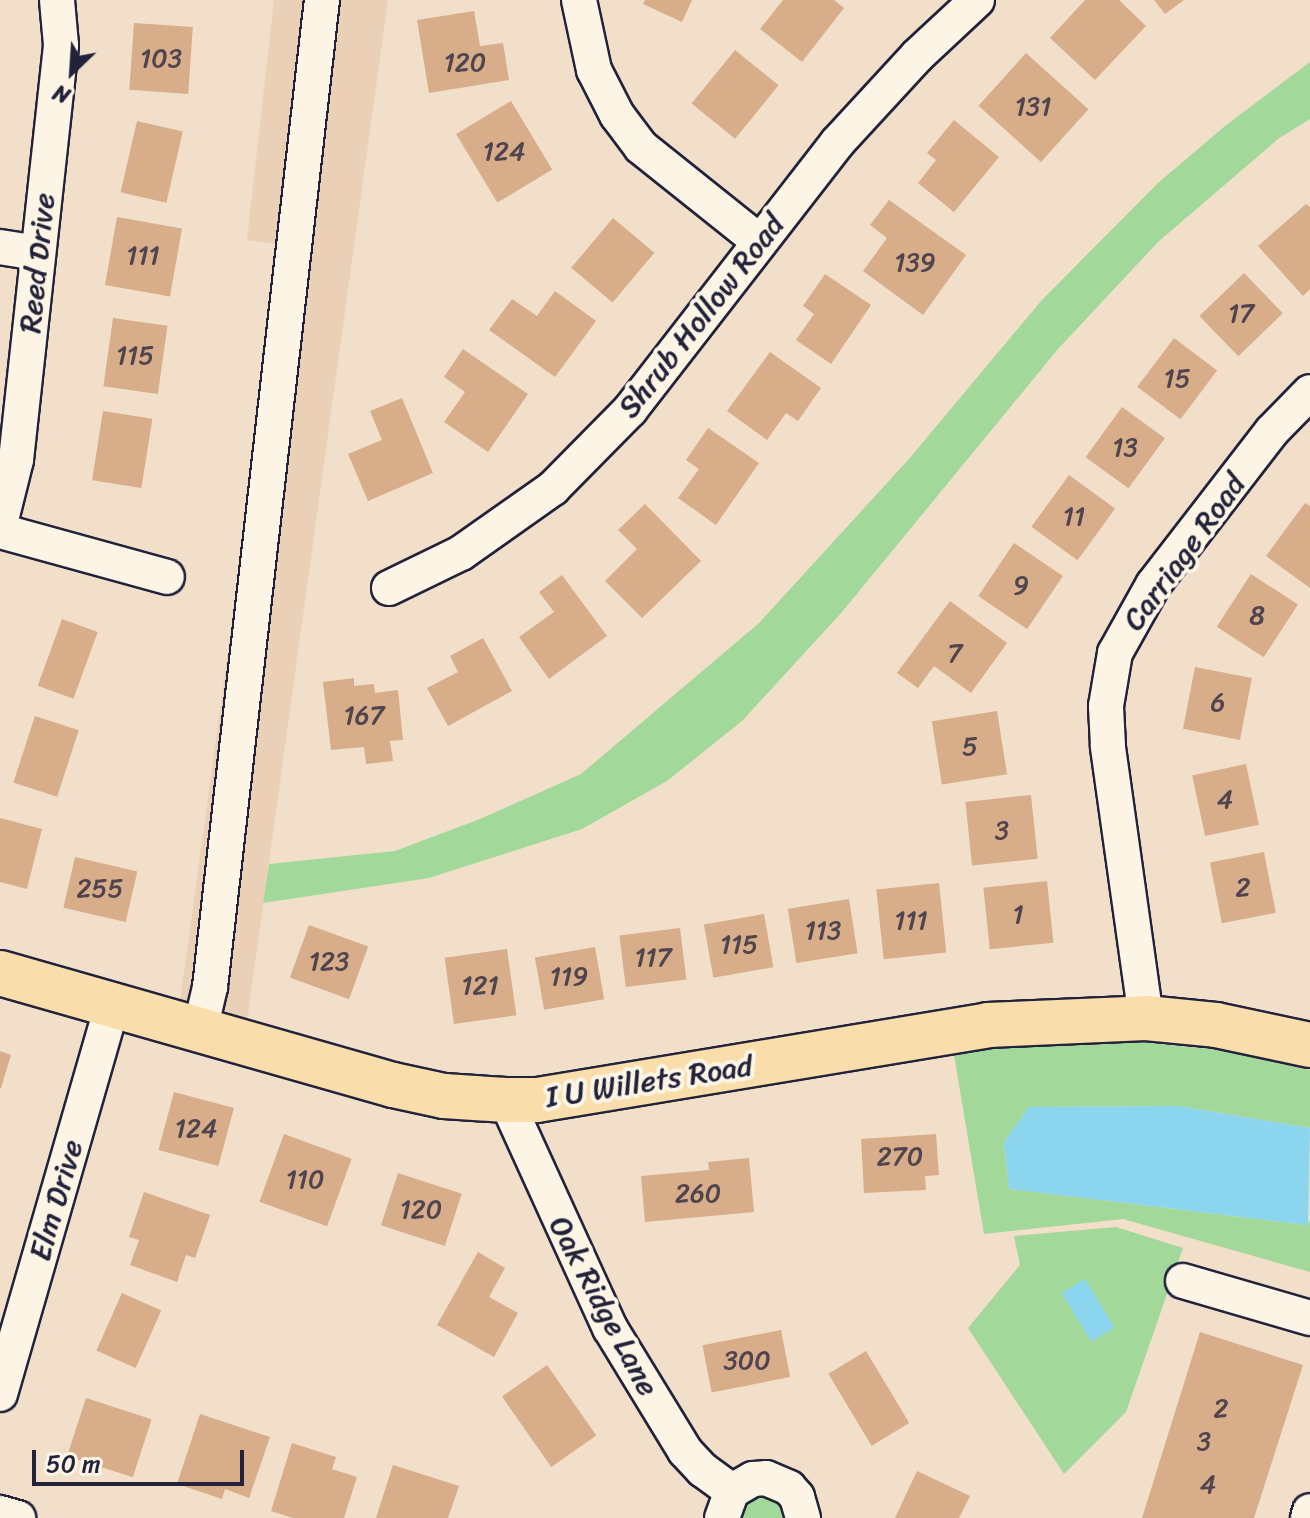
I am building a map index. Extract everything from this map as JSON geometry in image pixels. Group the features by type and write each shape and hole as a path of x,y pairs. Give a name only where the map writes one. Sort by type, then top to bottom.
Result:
{"main road":[{"name":"I U Willets Road","path":"0,973 393,1085 444,1096 506,1100 537,1100 988,1025 1146,1018 1216,1025 1310,1045"}],"street":[{"name":"Reed Drive","path":"0,524 16,460 61,45 57,0"},
{"path":"200,1030 210,987 322,0"},
{"path":"579,0 594,70 617,115 641,147 760,242"},
{"name":"Shrub Hollow Road","path":"389,588 461,553 553,488 630,410 837,143 917,56 977,0"},
{"path":"0,247 38,253"},
{"name":"Carriage Road","path":"1146,1018 1108,746 1106,706 1115,653 1153,585 1272,431 1310,392"},
{"path":"0,531 167,577"},
{"name":"Elm Drive","path":"0,1394 112,1005"},
{"name":"Oak Ridge Lane","path":"506,1100 545,1193 610,1328 685,1451 727,1504 753,1479 778,1481 797,1497 803,1518"},
{"path":"1183,1281 1310,1318"},
{"path":"1308,1518 1310,1511"},
{"path":"0,1513 18,1518"}],"shaded area":[{"path":"274,0 388,0 244,1043 177,1024 235,601 275,244 247,240"}],"green space":[{"path":"1310,62 1310,119 1278,139 1158,242 1058,349 842,612 742,721 667,781 582,829 429,878 263,903 269,864 395,851 480,819 581,774 759,623 909,459 1041,301 1158,183 1225,126"},
{"path":"1120,1040 1230,1051 1310,1070 1310,1128 1178,1106 1029,1107 1004,1142 1009,1189 1307,1225 1310,1220 1310,1272 1123,1219 984,1234 953,1049"},
{"path":"1116,1227 1183,1248 1126,1412 1064,1474 968,1328 1020,1265 1014,1236"},
{"path":"753,1479 803,1518 722,1518"}],"water":[{"path":"1178,1106 1310,1128 1308,1225 1009,1189 1004,1142 1029,1107"},
{"path":"1085,1279 1114,1328 1091,1342 1062,1293"}],"building":[{"path":"645,0 692,0 682,22 643,4"},
{"path":"783,0 834,0 844,8 802,62 760,29"},
{"path":"1085,0 1119,0 1146,26 1095,80 1050,38"},
{"path":"1154,0 1184,0 1165,14"},
{"path":"474,11 480,46 503,43 509,80 429,93 417,20"},
{"path":"134,23 193,27 188,94 129,90"},
{"path":"735,50 779,85 735,139 692,104"},
{"path":"1026,53 1088,109 1041,162 978,106"},
{"path":"511,101 552,170 497,203 456,134"},
{"path":"954,120 999,157 954,212 918,183 936,160 927,153"},
{"path":"137,121 183,132 166,203 121,192"},
{"path":"889,200 966,255 923,315 863,271 887,238 870,225"},
{"path":"1306,204 1310,207 1310,289 1303,296 1258,246"},
{"path":"117,217 182,228 170,296 105,285"},
{"path":"613,218 654,253 613,303 571,268"},
{"path":"1244,273 1283,313 1238,356 1199,316"},
{"path":"825,274 871,305 831,364 796,340 814,314 803,306"},
{"path":"555,291 596,321 555,377 489,330 512,299 537,316"},
{"path":"113,318 167,326 158,394 103,386"},
{"path":"1174,338 1217,370 1180,419 1137,387"},
{"path":"463,349 528,394 488,452 444,422 465,392 444,377"},
{"path":"770,352 821,388 798,421 786,413 767,440 727,411"},
{"path":"402,398 433,473 368,501 348,454 382,440 370,411"},
{"path":"1122,407 1165,438 1128,488 1086,457"},
{"path":"103,411 152,419 141,488 92,480"},
{"path":"708,428 759,463 716,525 678,498 699,469 686,460"},
{"path":"1069,475 1115,509 1077,560 1031,527"},
{"path":"1305,503 1310,506 1310,588 1266,556"},
{"path":"645,504 701,561 642,618 605,581 637,549 618,530"},
{"path":"1014,543 1063,576 1027,629 978,596"},
{"path":"1251,574 1298,604 1264,657 1217,627"},
{"path":"562,575 607,636 549,679 519,637 554,612 539,592"},
{"path":"950,601 1007,643 971,693 934,666 918,688 897,673"},
{"path":"62,619 98,632 73,699 38,686"},
{"path":"483,638 512,691 448,726 427,688 458,672 450,656"},
{"path":"1195,667 1252,678 1240,740 1183,729"},
{"path":"354,678 354,686 374,684 375,693 398,690 403,740 390,741 393,761 366,764 364,747 331,750 323,682"},
{"path":"997,711 1007,774 942,785 932,721"},
{"path":"35,716 79,730 57,797 13,783"},
{"path":"1246,764 1259,825 1205,836 1192,775"},
{"path":"1031,795 1038,859 972,866 965,802"},
{"path":"0,818 42,829 27,889 0,882"},
{"path":"1264,852 1276,913 1222,923 1210,862"},
{"path":"75,857 137,871 126,922 63,908"},
{"path":"1047,881 1053,943 990,949 983,888"},
{"path":"939,883 946,953 884,959 876,890"},
{"path":"849,899 858,953 796,963 788,909"},
{"path":"764,914 773,967 713,978 704,925"},
{"path":"309,925 368,947 349,999 290,978"},
{"path":"680,928 686,980 626,987 619,935"},
{"path":"595,947 604,999 544,1010 535,958"},
{"path":"507,949 516,1015 454,1024 445,958"},
{"path":"0,1051 11,1055 1,1088 0,1088"},
{"path":"174,1092 234,1108 218,1166 158,1150"},
{"path":"284,1134 352,1159 327,1226 259,1202"},
{"path":"936,1134 939,1175 925,1176 926,1190 864,1193 861,1139"},
{"path":"749,1158 754,1212 645,1222 641,1176 709,1170 708,1162"},
{"path":"398,1173 462,1194 445,1246 381,1225"},
{"path":"144,1192 210,1215 195,1258 186,1255 177,1282 130,1265 139,1240 129,1237"},
{"path":"478,1252 505,1268 489,1297 518,1313 494,1357 437,1325"},
{"path":"122,1293 161,1310 136,1368 96,1351"},
{"path":"781,1330 790,1377 712,1392 702,1345"},
{"path":"1200,1332 1303,1365 1254,1518 1142,1518"},
{"path":"866,1351 909,1423 872,1446 828,1374"},
{"path":"547,1365 596,1435 551,1467 502,1397"},
{"path":"86,1398 152,1419 133,1477 67,1456"},
{"path":"200,1414 270,1437 249,1498 225,1489 222,1499 177,1484"},
{"path":"292,1443 336,1457 332,1469 357,1477 344,1518 293,1518 271,1511"},
{"path":"393,1465 459,1486 448,1518 376,1518"},
{"path":"917,1471 970,1496 959,1518 895,1518"}]}
